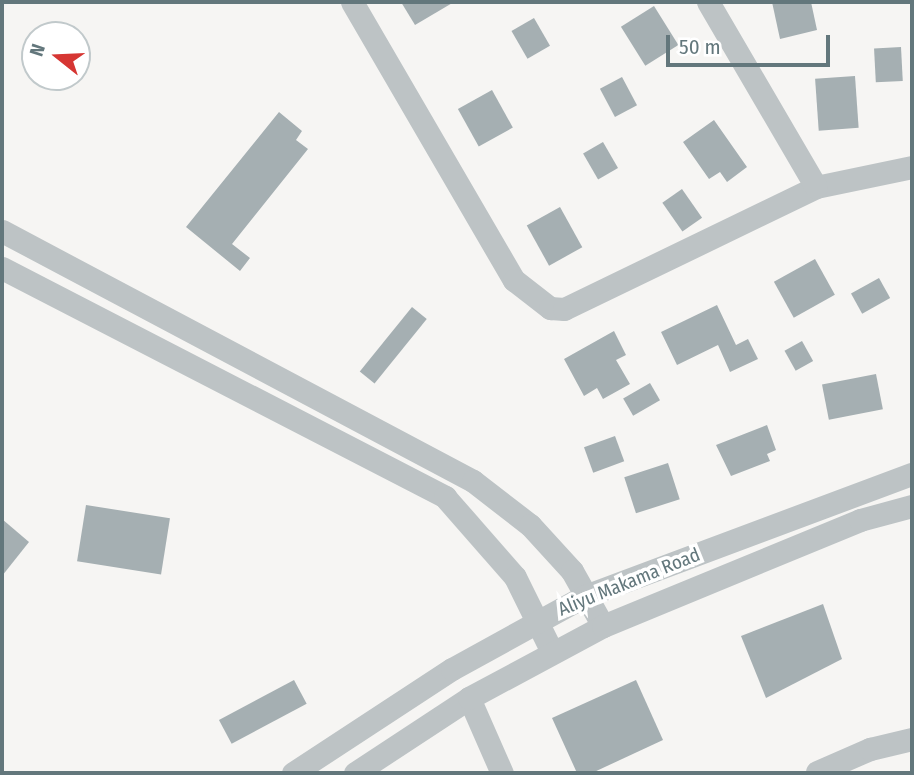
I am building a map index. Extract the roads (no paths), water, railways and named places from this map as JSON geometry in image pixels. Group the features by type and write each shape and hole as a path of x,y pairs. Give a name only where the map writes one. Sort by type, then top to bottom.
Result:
{"street":[{"path":"352,2 514,280 530,298 550,308 564,309 816,187 912,167"},
{"path":"708,2 816,187"},
{"path":"2,230 474,481 530,525 572,571 603,626"},
{"path":"2,268 445,497 493,546 552,652"},
{"name":"Aliyu Makama Road","path":"293,773 452,668 585,596 912,474"},
{"name":"Aliyu Makama Road","path":"355,773 469,698 603,626 860,520 912,506"},
{"path":"469,698 502,773"},
{"path":"817,772 870,748 912,739"}]}
